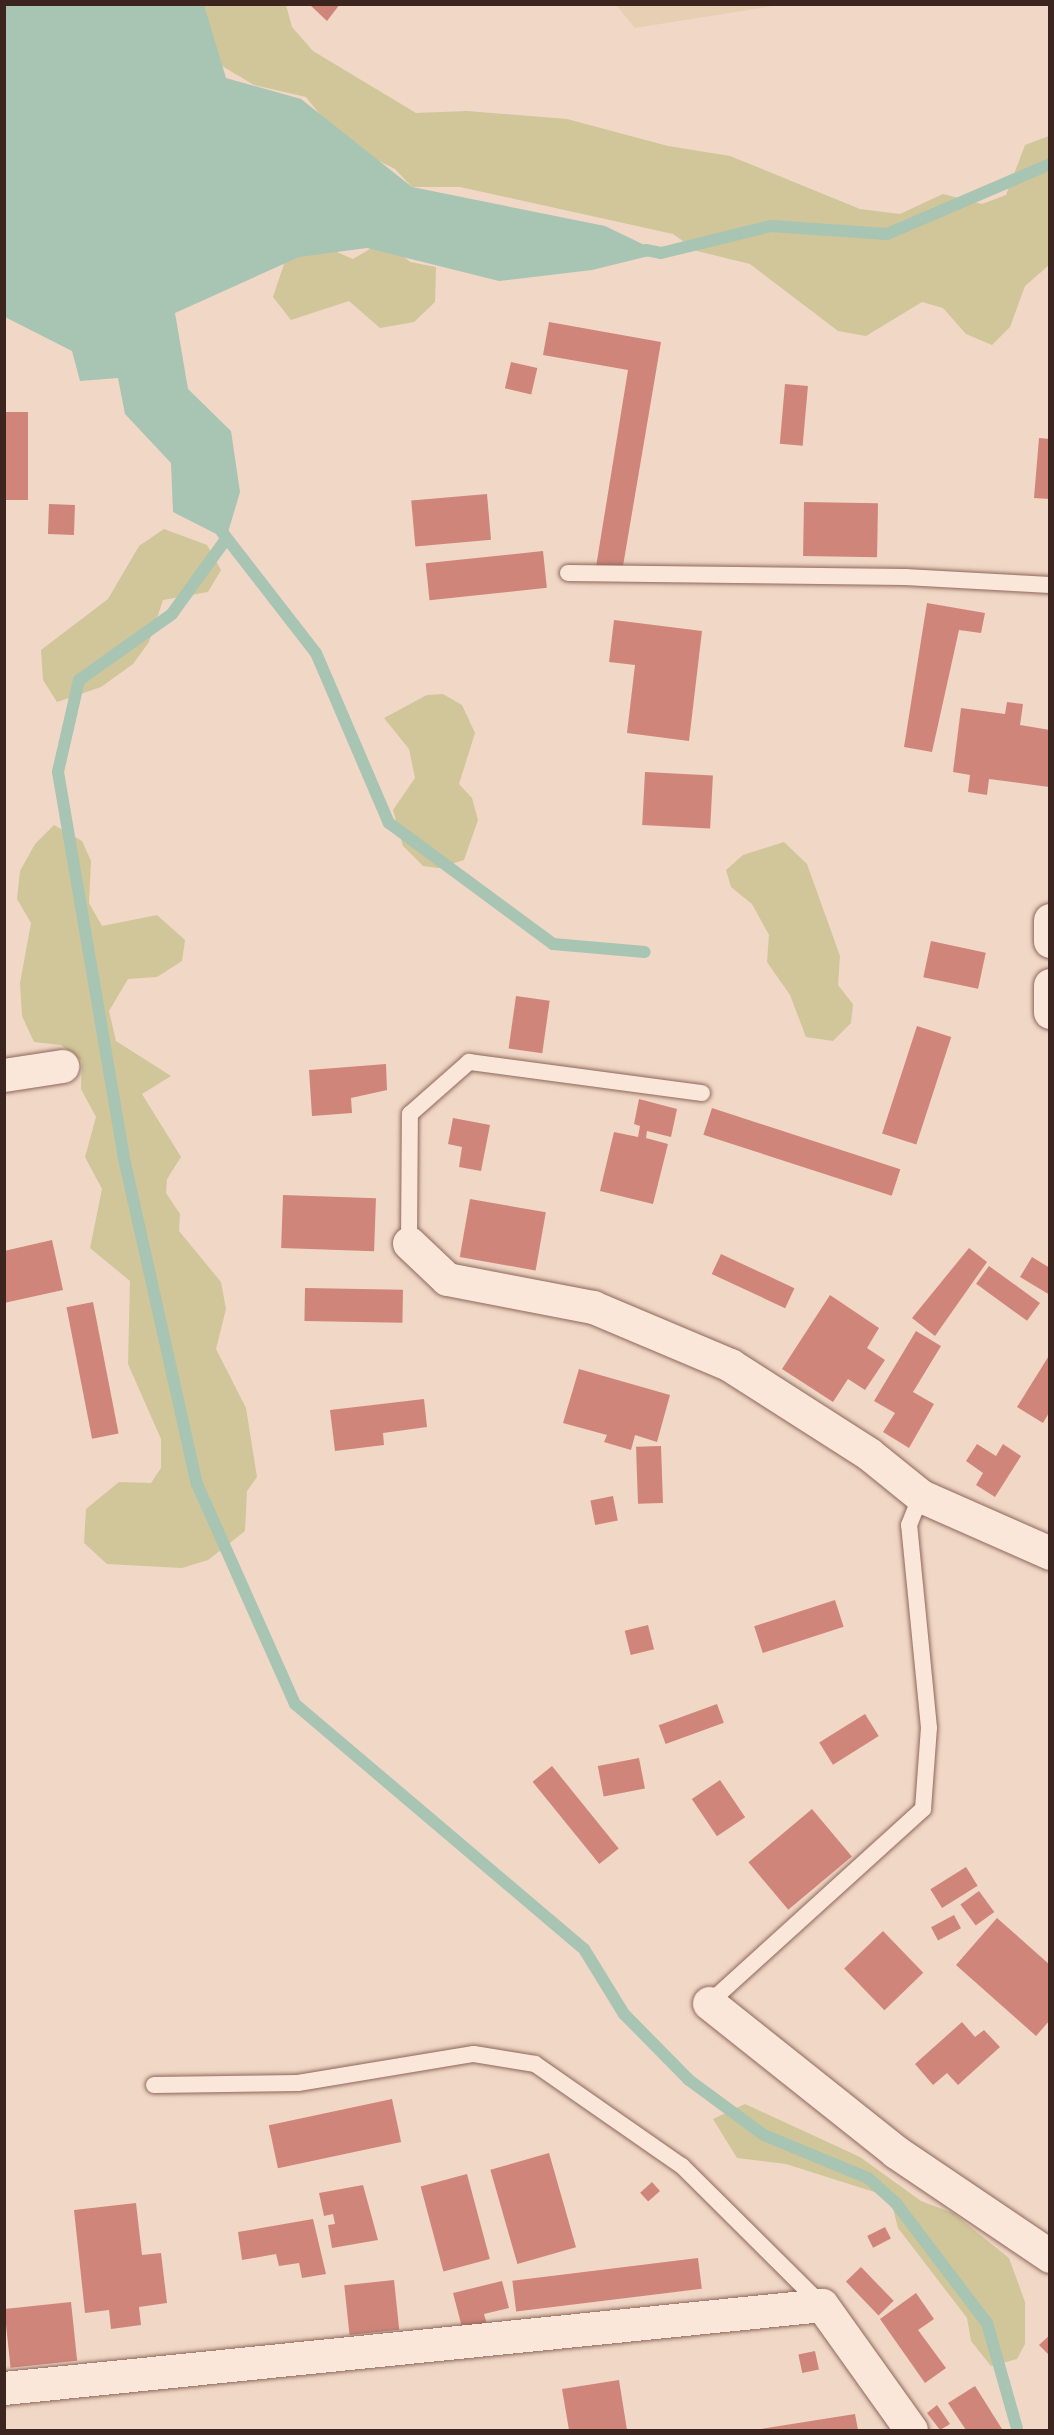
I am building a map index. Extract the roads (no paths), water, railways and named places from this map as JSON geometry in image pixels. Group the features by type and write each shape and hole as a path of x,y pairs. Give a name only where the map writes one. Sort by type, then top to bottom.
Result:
{"street":[{"path":"1050,920 1050,942"},
{"path":"1050,986 1050,1012"},
{"path":"4,1075 62,1066"},
{"path":"409,1243 447,1279 593,1307 730,1365 869,1454 921,1496 1050,1553"},
{"path":"709,2003 896,2152 1050,2256"},
{"path":"4,2388 822,2305 911,2430"}],"lane":[{"path":"568,573 905,577 1050,585"},
{"path":"409,1243 410,1114 468,1062 702,1093"},
{"path":"709,2003 923,1809 929,1728 909,1525 921,1496"},
{"path":"154,2085 298,2083 474,2054 535,2064 682,2166 822,2305"}],"waterway":[{"path":"646,250 661,253 771,226 887,234 1050,164"},
{"path":"222,532 316,653 389,823 553,944 645,952"},
{"path":"226,539 172,614 79,680 58,772 123,1154 197,1484 295,1704 584,1949 624,2014 689,2080 764,2135 868,2178 895,2202 987,2323 1017,2428"}]}
